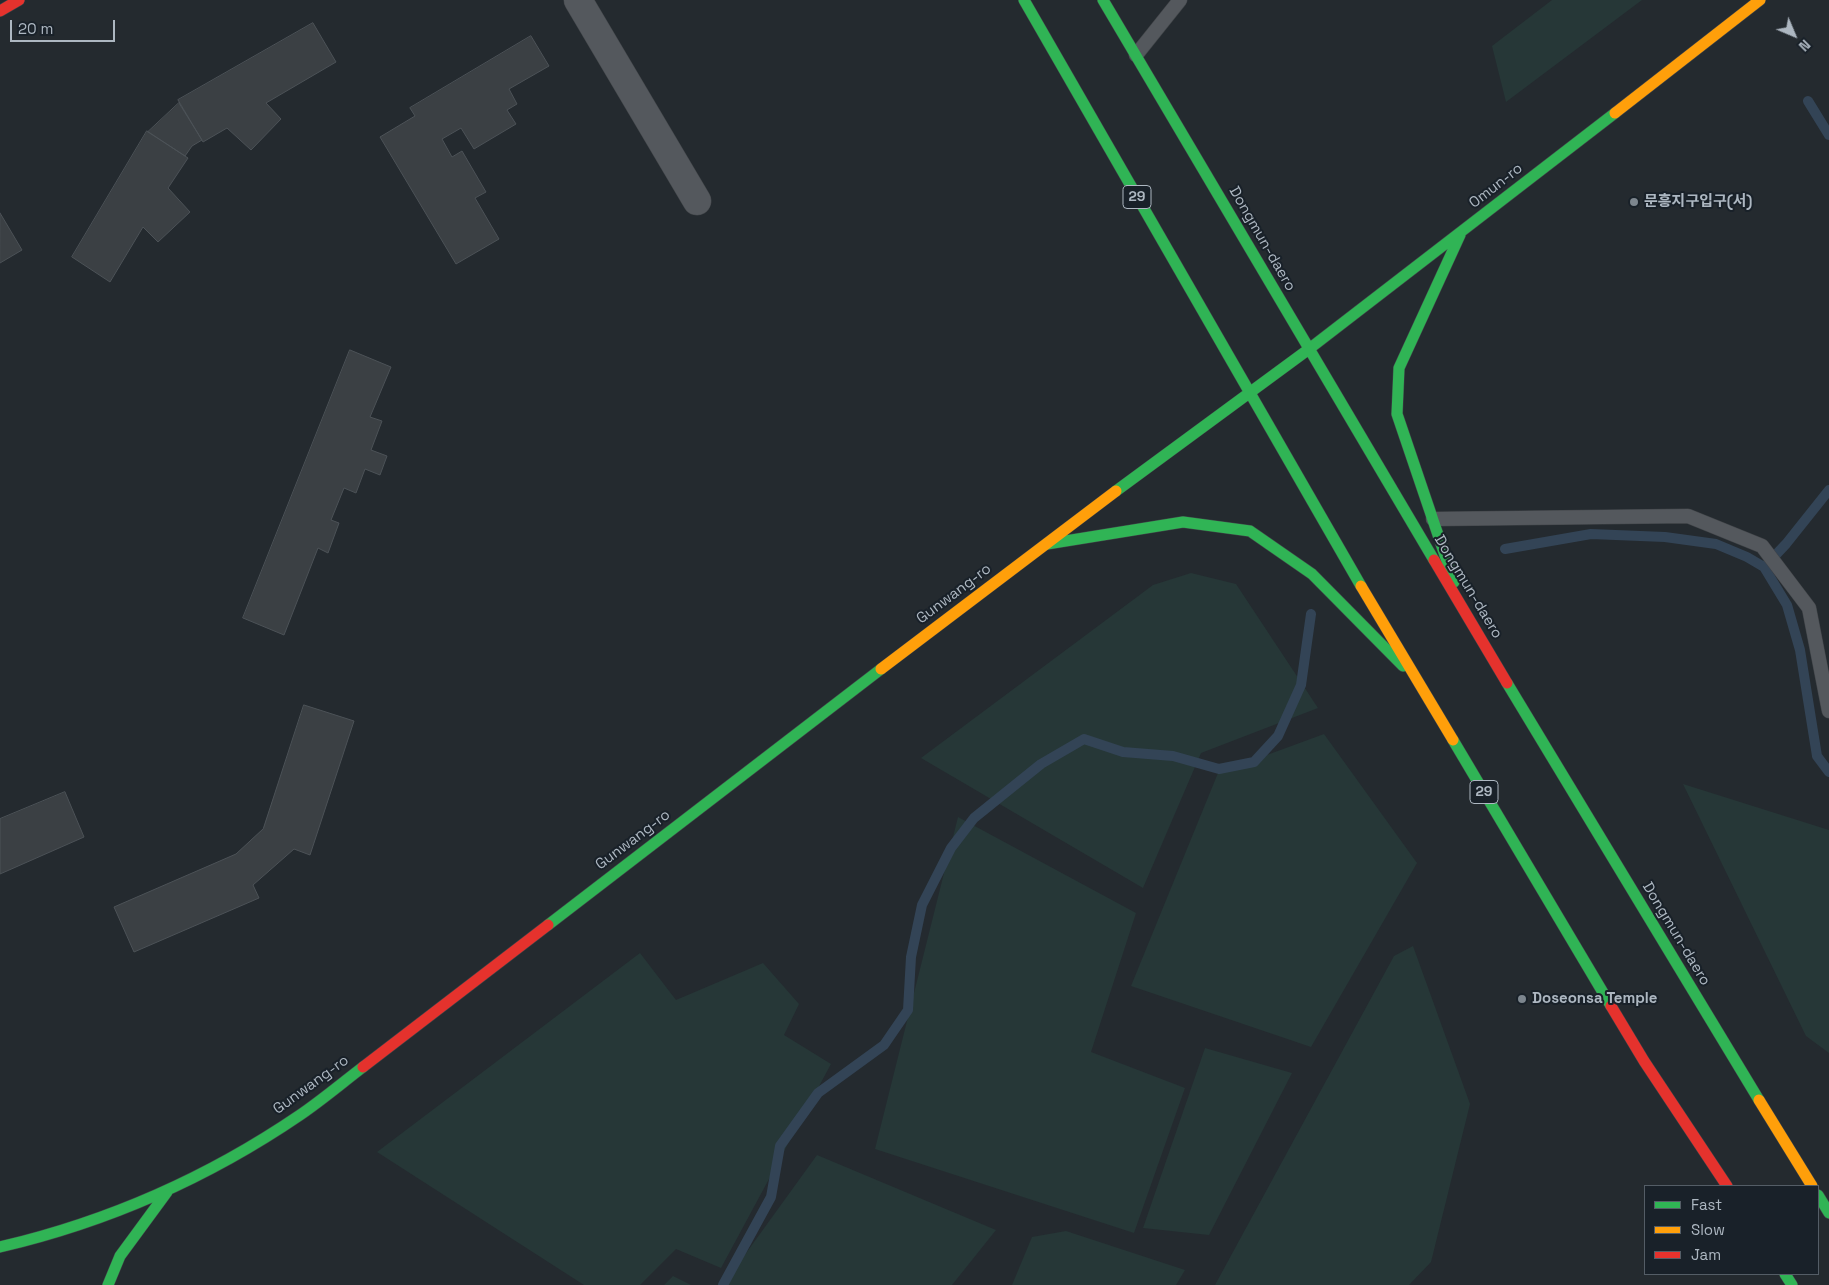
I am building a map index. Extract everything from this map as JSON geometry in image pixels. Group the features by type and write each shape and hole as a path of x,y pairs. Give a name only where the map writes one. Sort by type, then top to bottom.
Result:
{"main road":[{"path":"0,11 20,0"},
{"name":"29","path":"1024,0 1249,394 1416,679 1644,1061 1726,1185"},
{"name":"Dongmun-daero","path":"1104,0 1582,810 1811,1185"},
{"name":"Omun-ro","path":"1249,394 1462,232 1760,0"},
{"path":"1462,232 1399,368 1397,414 1463,609"},
{"name":"Gunwang-ro","path":"0,1247 41,1238 125,1209 213,1168 300,1114 1043,544 1249,394"},
{"path":"1043,544 1184,522 1250,531 1312,574 1416,679"},
{"path":"108,1285 120,1256 168,1189"},
{"path":"1819,1197 1829,1213"}],"street":[{"path":"578,0 697,201"}],"lane":[{"path":"1136,55 1180,0"},
{"path":"1433,520 1688,516 1762,546 1809,608 1829,711"}],"shaded area":[{"path":"1552,0 1642,0 1506,102 1492,46"},
{"path":"1191,573 1236,584 1318,708 1201,753 1143,888 921,758 1153,585"},
{"path":"1324,734 1417,863 1311,1047 1131,986 1218,773"},
{"path":"1683,784 1829,830 1829,1053 1806,1036"},
{"path":"958,817 1136,913 1091,1052 1185,1088 1134,1233 875,1149"},
{"path":"1413,946 1470,1104 1431,1262 1409,1285 1215,1285 1394,956"},
{"path":"640,953 676,1000 763,963 799,1004 784,1035 831,1064 721,1268 676,1249 640,1285 584,1285 377,1152"},
{"path":"1205,1048 1292,1073 1209,1235 1143,1228"},
{"path":"817,1155 996,1230 952,1285 723,1285"},
{"path":"1066,1231 1185,1270 1176,1285 1012,1285 1032,1237"},
{"path":"673,1276 691,1285 664,1285"}],"building":[{"path":"313,23 336,62 266,103 281,119 251,150 227,128 203,142 178,100"},
{"path":"531,36 549,66 509,89 517,104 507,110 516,124 474,149 461,128 442,139 452,157 462,151 486,192 475,198 499,239 456,264 380,137 415,116 410,108"},
{"path":"179,103 202,140 192,146 185,156 148,132"},
{"path":"147,131 188,158 168,188 190,212 158,242 143,227 110,282 72,257"},
{"path":"0,213 22,250 0,263"},
{"path":"350,350 391,367 370,417 382,421 371,450 387,456 380,475 365,469 356,493 344,488 331,520 339,523 328,553 318,548 284,635 243,618"},
{"path":"304,705 354,721 310,855 294,849 253,885 259,898 134,952 114,907 236,854 263,829"},
{"path":"65,792 84,837 0,874 0,819"}],"waterway":[{"path":"1808,101 1829,135"},
{"path":"1768,563 1786,544 1829,490"},
{"path":"1505,549 1591,534 1665,537 1716,544 1747,557 1764,567 1787,605 1800,650 1817,756 1829,772"},
{"path":"723,1285 771,1197 780,1146 818,1093 884,1045 908,1010 911,957 922,905 951,848 974,818 1041,764 1084,739 1123,752 1173,756 1219,769 1254,762 1278,736 1301,685 1311,614"}],"traffic: fast":[{"path":"1024,0 1361,586"},
{"path":"1103,0 1434,560"},
{"path":"1116,491 1309,349 1615,113"},
{"path":"1454,582 1397,414 1399,368 1460,235"},
{"path":"1047,544 1183,522 1250,531 1312,574 1403,666"},
{"path":"548,925 881,669"},
{"path":"1507,683 1759,1100"},
{"path":"1453,740 1611,1006"},
{"path":"0,1247 40,1237 118,1211 193,1177 230,1158 300,1115 363,1067"},
{"path":"108,1285 120,1256 167,1192"},
{"path":"1819,1197 1829,1213"},
{"path":"1786,1275 1792,1285"}],"traffic: slow":[{"path":"1615,113 1760,0"},
{"path":"881,669 1116,491"},
{"path":"1361,586 1453,740"},
{"path":"1759,1100 1811,1185"}],"traffic: jam":[{"path":"0,11 19,0"},
{"path":"1434,560 1507,683"},
{"path":"363,1067 548,925"},
{"path":"1611,1006 1644,1061 1726,1185"}],"place":[{"name":"문흥지구입구(서)","path":"1634,202"},
{"name":"Doseonsa Temple","path":"1522,999"}]}
